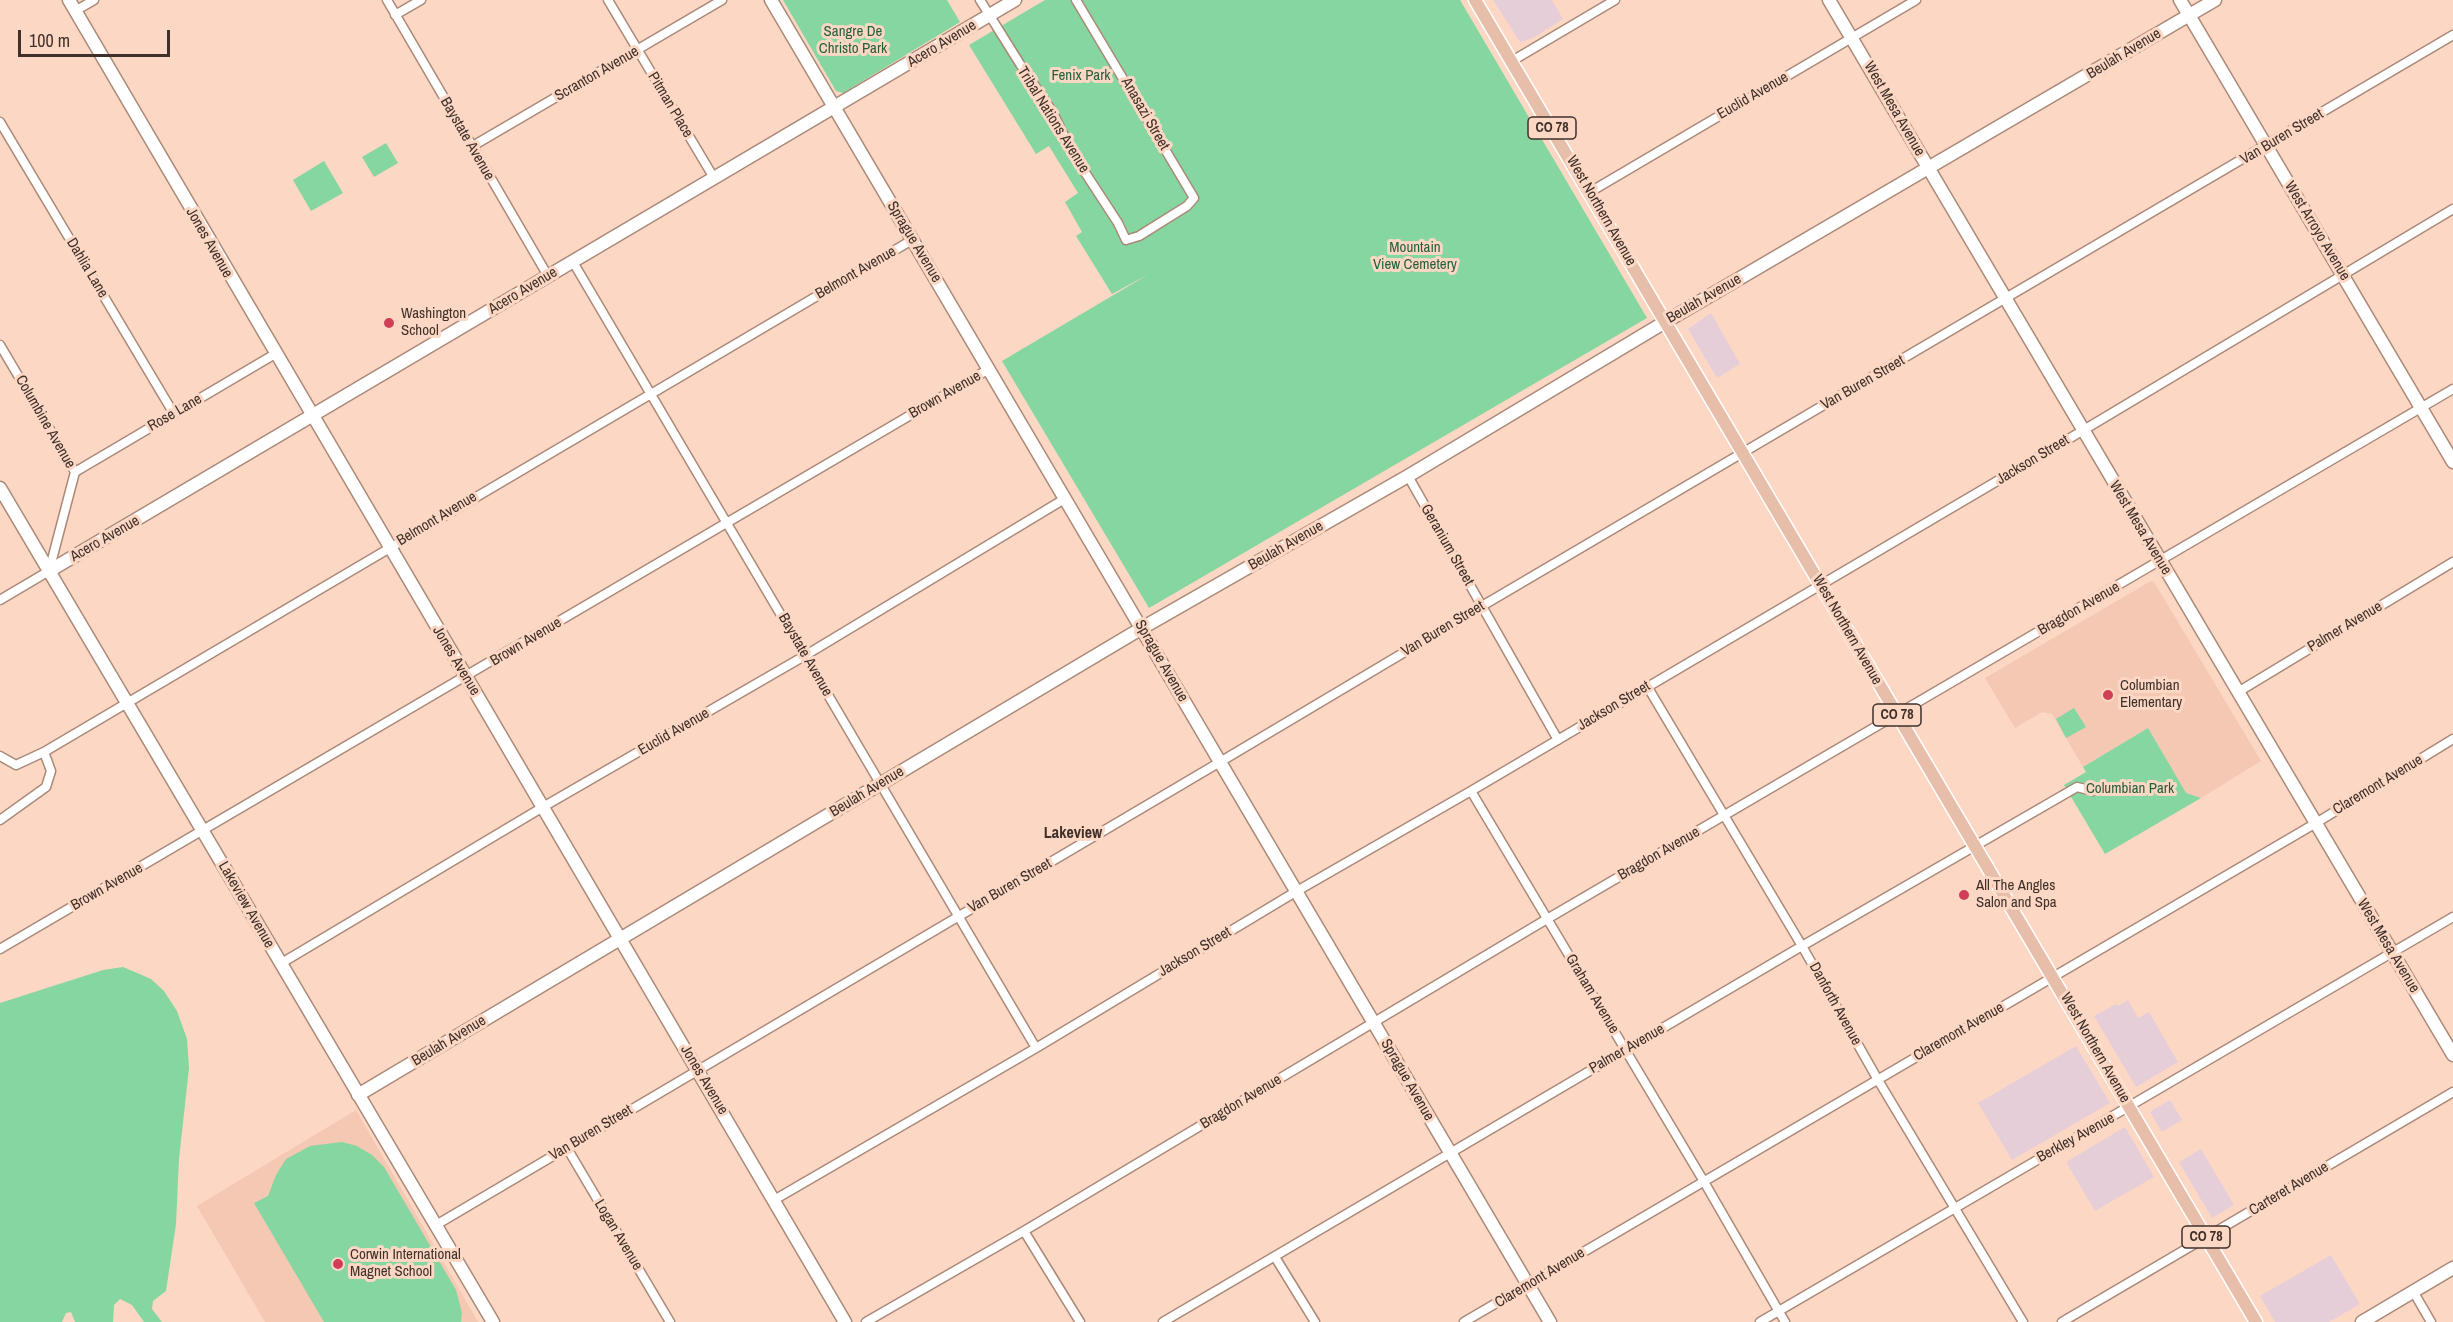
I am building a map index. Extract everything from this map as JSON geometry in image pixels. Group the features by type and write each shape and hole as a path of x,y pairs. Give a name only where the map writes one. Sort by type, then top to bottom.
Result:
{"main road":[{"name":"West Northern Avenue","path":"1475,0 2256,1322"}],"street":[{"path":"72,5 94,0"},
{"name":"Baystate Avenue","path":"387,0 548,276"},
{"path":"395,15 420,0"},
{"name":"Pitman Place","path":"608,0 714,178"},
{"name":"Scranton Avenue","path":"471,147 722,0"},
{"name":"Sprague Avenue","path":"771,0 1550,1322"},
{"name":"Tribal Nations Avenue","path":"980,0 1052,111 1073,154 1118,222 1126,240"},
{"name":"Acero Avenue","path":"0,600 1015,0"},
{"name":"Anasazi Street","path":"1076,0 1194,198 1187,206 1139,236 1126,240"},
{"path":"1512,61 1615,0"},
{"name":"West Mesa Avenue","path":"1829,0 2453,1055"},
{"name":"Euclid Avenue","path":"1590,192 1916,0"},
{"name":"West Arroyo Avenue","path":"2180,0 2453,462"},
{"name":"Beulah Avenue","path":"358,1095 1142,628 1408,476 1665,321 2215,0"},
{"name":"Jones Avenue","path":"72,5 388,547 698,1069 845,1322"},
{"name":"Van Buren Street","path":"436,1225 2453,35"},
{"name":"Dahlia Lane","path":"0,122 174,414"},
{"name":"Jackson Street","path":"774,1200 2082,431 2453,209"},
{"name":"Belmont Avenue","path":"0,756 16,765 44,752 912,240"},
{"name":"Baystate Avenue","path":"573,262 1036,1048"},
{"name":"Columbine Avenue","path":"0,345 75,472 49,571"},
{"name":"Rose Lane","path":"75,472 275,354"},
{"name":"Brown Avenue","path":"0,949 466,678 989,369"},
{"name":"Bragdon Avenue","path":"866,1322 2453,389"},
{"name":"Geranium Street","path":"1408,476 1558,740"},
{"name":"Lakeview Avenue","path":"0,488 493,1322"},
{"name":"Euclid Avenue","path":"280,964 543,807 806,655 1066,498"},
{"name":"Palmer Avenue","path":"2238,692 2453,562"},
{"name":"Danforth Avenue","path":"1647,686 2022,1322"},
{"name":"Claremont Avenue","path":"1464,1322 2316,823 2453,739"},
{"path":"0,820 46,787 51,771 44,752"},
{"name":"Palmer Avenue","path":"1163,1322 2077,787 2093,791"},
{"name":"Graham Avenue","path":"1471,791 1785,1322"},
{"name":"Berkley Avenue","path":"1760,1322 1953,1207 2130,1107 2453,917"},
{"name":"Carteret Avenue","path":"2062,1322 2453,1092"},
{"name":"Logan Avenue","path":"567,1148 670,1322"},
{"path":"1024,1231 1080,1322"},
{"path":"1275,1257 1315,1322"},
{"path":"2362,1322 2453,1268"},
{"path":"2413,1291 2431,1322"}],"shaded area":[{"path":"1493,0 1552,0 1563,19 1533,38 1520,42"},
{"path":"1711,313 1740,364 1717,378 1688,329"},
{"name":"Columbian Elementary","path":"2151,581 2154,582 2261,761 2201,798 2186,794 2148,728 2083,767 2052,714 2042,712 2015,728 1985,678"},
{"path":"2128,1000 2138,1018 2149,1012 2178,1062 2136,1087 2094,1016"},
{"path":"2076,1046 2110,1103 2012,1160 1978,1103"},
{"path":"2170,1100 2182,1120 2162,1132 2150,1112"},
{"name":"Corwin International Magnet School","path":"356,1110 478,1322 265,1322 197,1206"},
{"path":"2125,1127 2154,1177 2095,1211 2066,1162"},
{"path":"2201,1149 2234,1205 2212,1218 2179,1162"},
{"path":"2331,1255 2360,1304 2329,1322 2275,1322 2260,1296"}],"green space":[{"name":"Sangre De Christo Park","path":"783,0 947,0 960,22 843,93 836,91"},
{"name":"Mountain View Cemetery","path":"1045,0 1460,0 1647,318 1149,608 1002,361 1149,274 1112,294 1076,236 1082,232 1065,202 1078,193 1049,146 1036,154 969,45"},
{"path":"386,143 398,163 374,177 362,157"},
{"path":"324,161 343,193 311,211 293,180"},
{"path":"2074,708 2086,727 2066,738 2056,719"},
{"name":"Columbian Park","path":"2148,728 2186,793 2201,798 2105,854 2064,785 2086,772 2083,767"},
{"path":"123,967 151,979 164,991 177,1011 187,1039 189,1068 179,1159 176,1224 166,1291 153,1301 152,1309 162,1322 144,1322 132,1305 120,1299 114,1305 113,1322 75,1322 71,1312 66,1313 62,1322 0,1322 0,1003 103,970"},
{"name":"Corwin International Magnet School","path":"342,1142 357,1146 372,1155 384,1167 456,1290 462,1313 461,1322 324,1322 254,1203 268,1196 276,1175 286,1159 310,1146"}],"place":[{"name":"Washington School","path":"389,323"},
{"name":"Columbian Elementary","path":"2108,695"},
{"name":"All The Angles Salon and Spa","path":"1964,895"},
{"name":"Corwin International Magnet School","path":"338,1264"}],"district":[{"name":"Lakeview","path":"1073,834"}],"park label":[{"name":"Fenix Park","path":"1081,76"}]}
